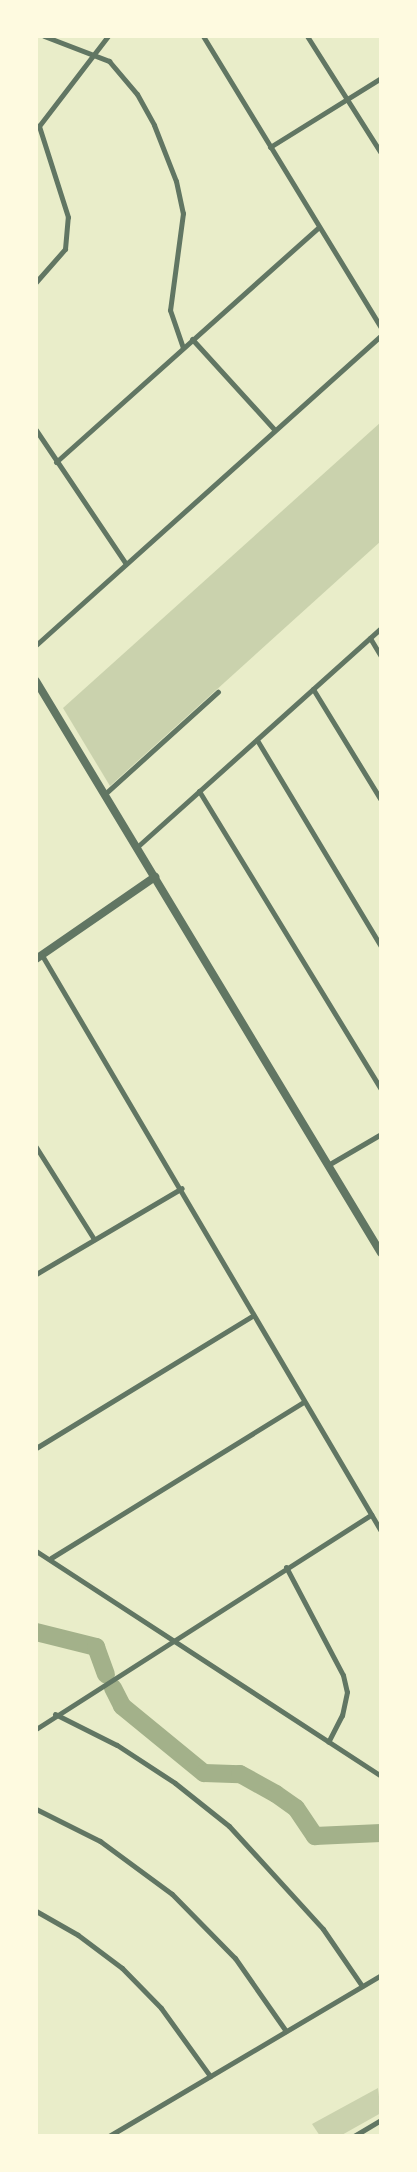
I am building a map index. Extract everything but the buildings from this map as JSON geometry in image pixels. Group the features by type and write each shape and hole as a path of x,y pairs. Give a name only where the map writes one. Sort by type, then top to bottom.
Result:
{"street":[{"path":"44,36 96,54 109,61 137,94 176,181 183,213 170,310 183,347"},
{"path":"36,282 65,249 68,217 39,126 108,36"},
{"path":"203,36 318,228 381,328"},
{"path":"307,36 381,153"},
{"path":"270,147 346,97 381,78"},
{"path":"56,462 318,228"},
{"path":"36,646 274,429 381,335"},
{"path":"192,339 274,429"},
{"path":"36,430 126,564"},
{"path":"137,847 381,628"},
{"path":"370,638 381,656"},
{"path":"36,681 328,1165 378,1243 381,1253"},
{"path":"313,689 381,800"},
{"path":"105,794 218,692"},
{"path":"257,740 381,946"},
{"path":"199,791 381,1090"},
{"path":"155,877 39,958 182,1188 251,1317 381,1531"},
{"path":"328,1165 381,1134"},
{"path":"36,1147 94,1239"},
{"path":"36,1274 182,1188"},
{"path":"36,1448 251,1317"},
{"path":"51,1558 304,1402"},
{"path":"36,1729 55,1714 172,1639 371,1515"},
{"path":"36,1551 51,1558 381,1776"},
{"path":"286,1567 343,1675 347,1692 342,1715 328,1742"},
{"path":"55,1714 133,1756 229,1826 323,1928 362,1986"},
{"path":"36,1809 100,1841 172,1894 234,1958 286,2031"},
{"path":"36,1911 78,1935 122,1968 161,2008 210,2076"},
{"path":"109,2136 381,1975"},
{"path":"354,2136 381,2120"},
{"path":"364,2129 368,2136"}],"green space":[{"path":"381,422 381,541 110,786 63,708"},
{"path":"378,2088 381,2113 340,2136 320,2136 312,2124"}],"waterway":[{"path":"36,1632 96,1647 106,1674"},
{"path":"113,1688 122,1706 204,1773 240,1774 276,1794 296,1808 315,1836 381,1833"}]}
